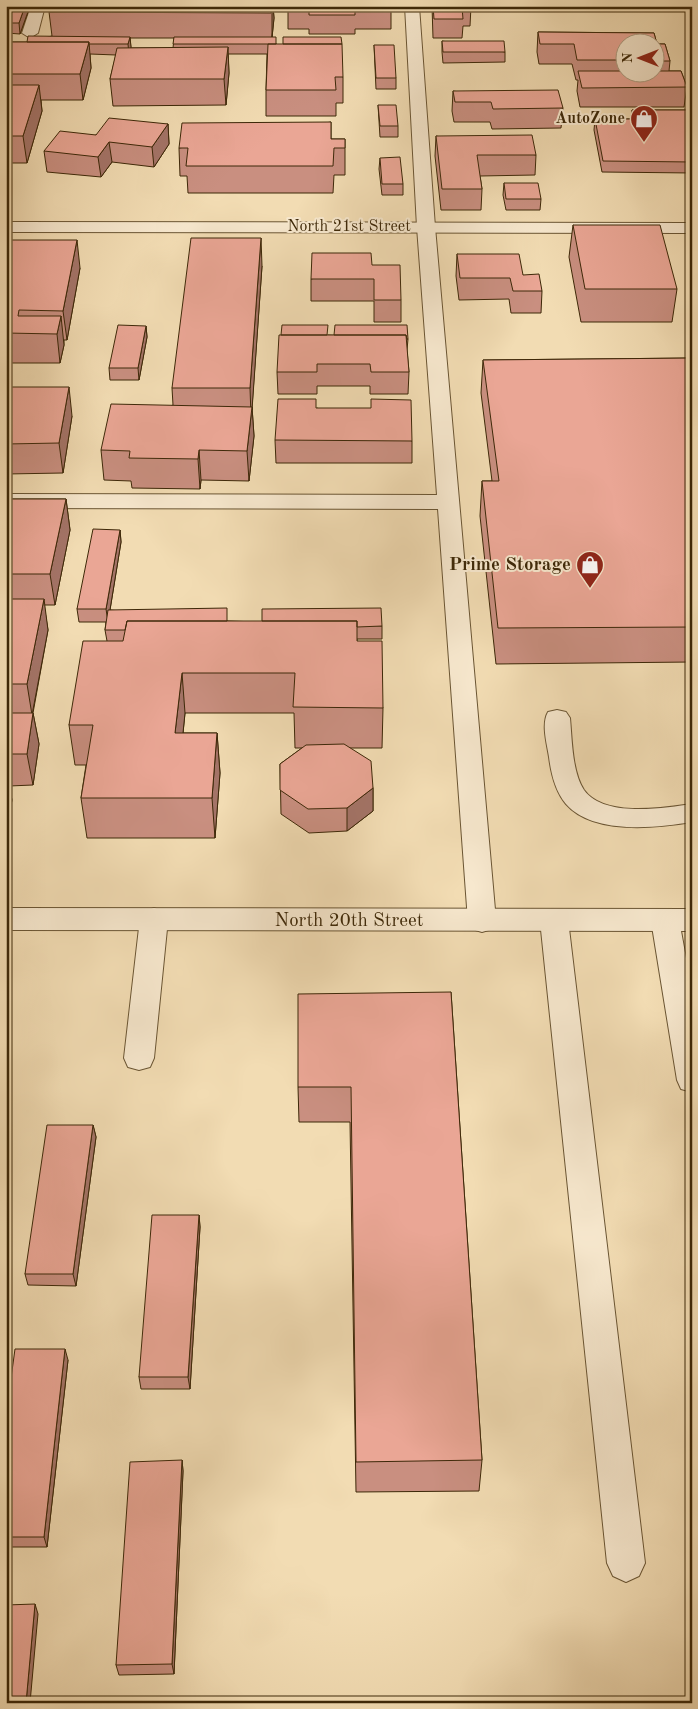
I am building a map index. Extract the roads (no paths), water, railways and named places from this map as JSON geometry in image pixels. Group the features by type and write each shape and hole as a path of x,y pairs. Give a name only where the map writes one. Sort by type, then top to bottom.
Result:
{"street":[{"path":"30,33 38,6"},
{"path":"412,6 426,227 482,921"},
{"name":"North 21st Street","path":"6,227 692,228"},
{"path":"6,501 448,502"},
{"path":"556,718 563,768 576,798 608,816 672,816 692,813"},
{"name":"North 20th Street","path":"6,919 678,920"},
{"path":"139,1058 154,919"},
{"path":"554,920 626,1564"},
{"path":"678,920 692,1080"}],"place":[{"name":"AutoZone","path":"644,143"},
{"name":"Prime Storage","path":"590,589"}]}
